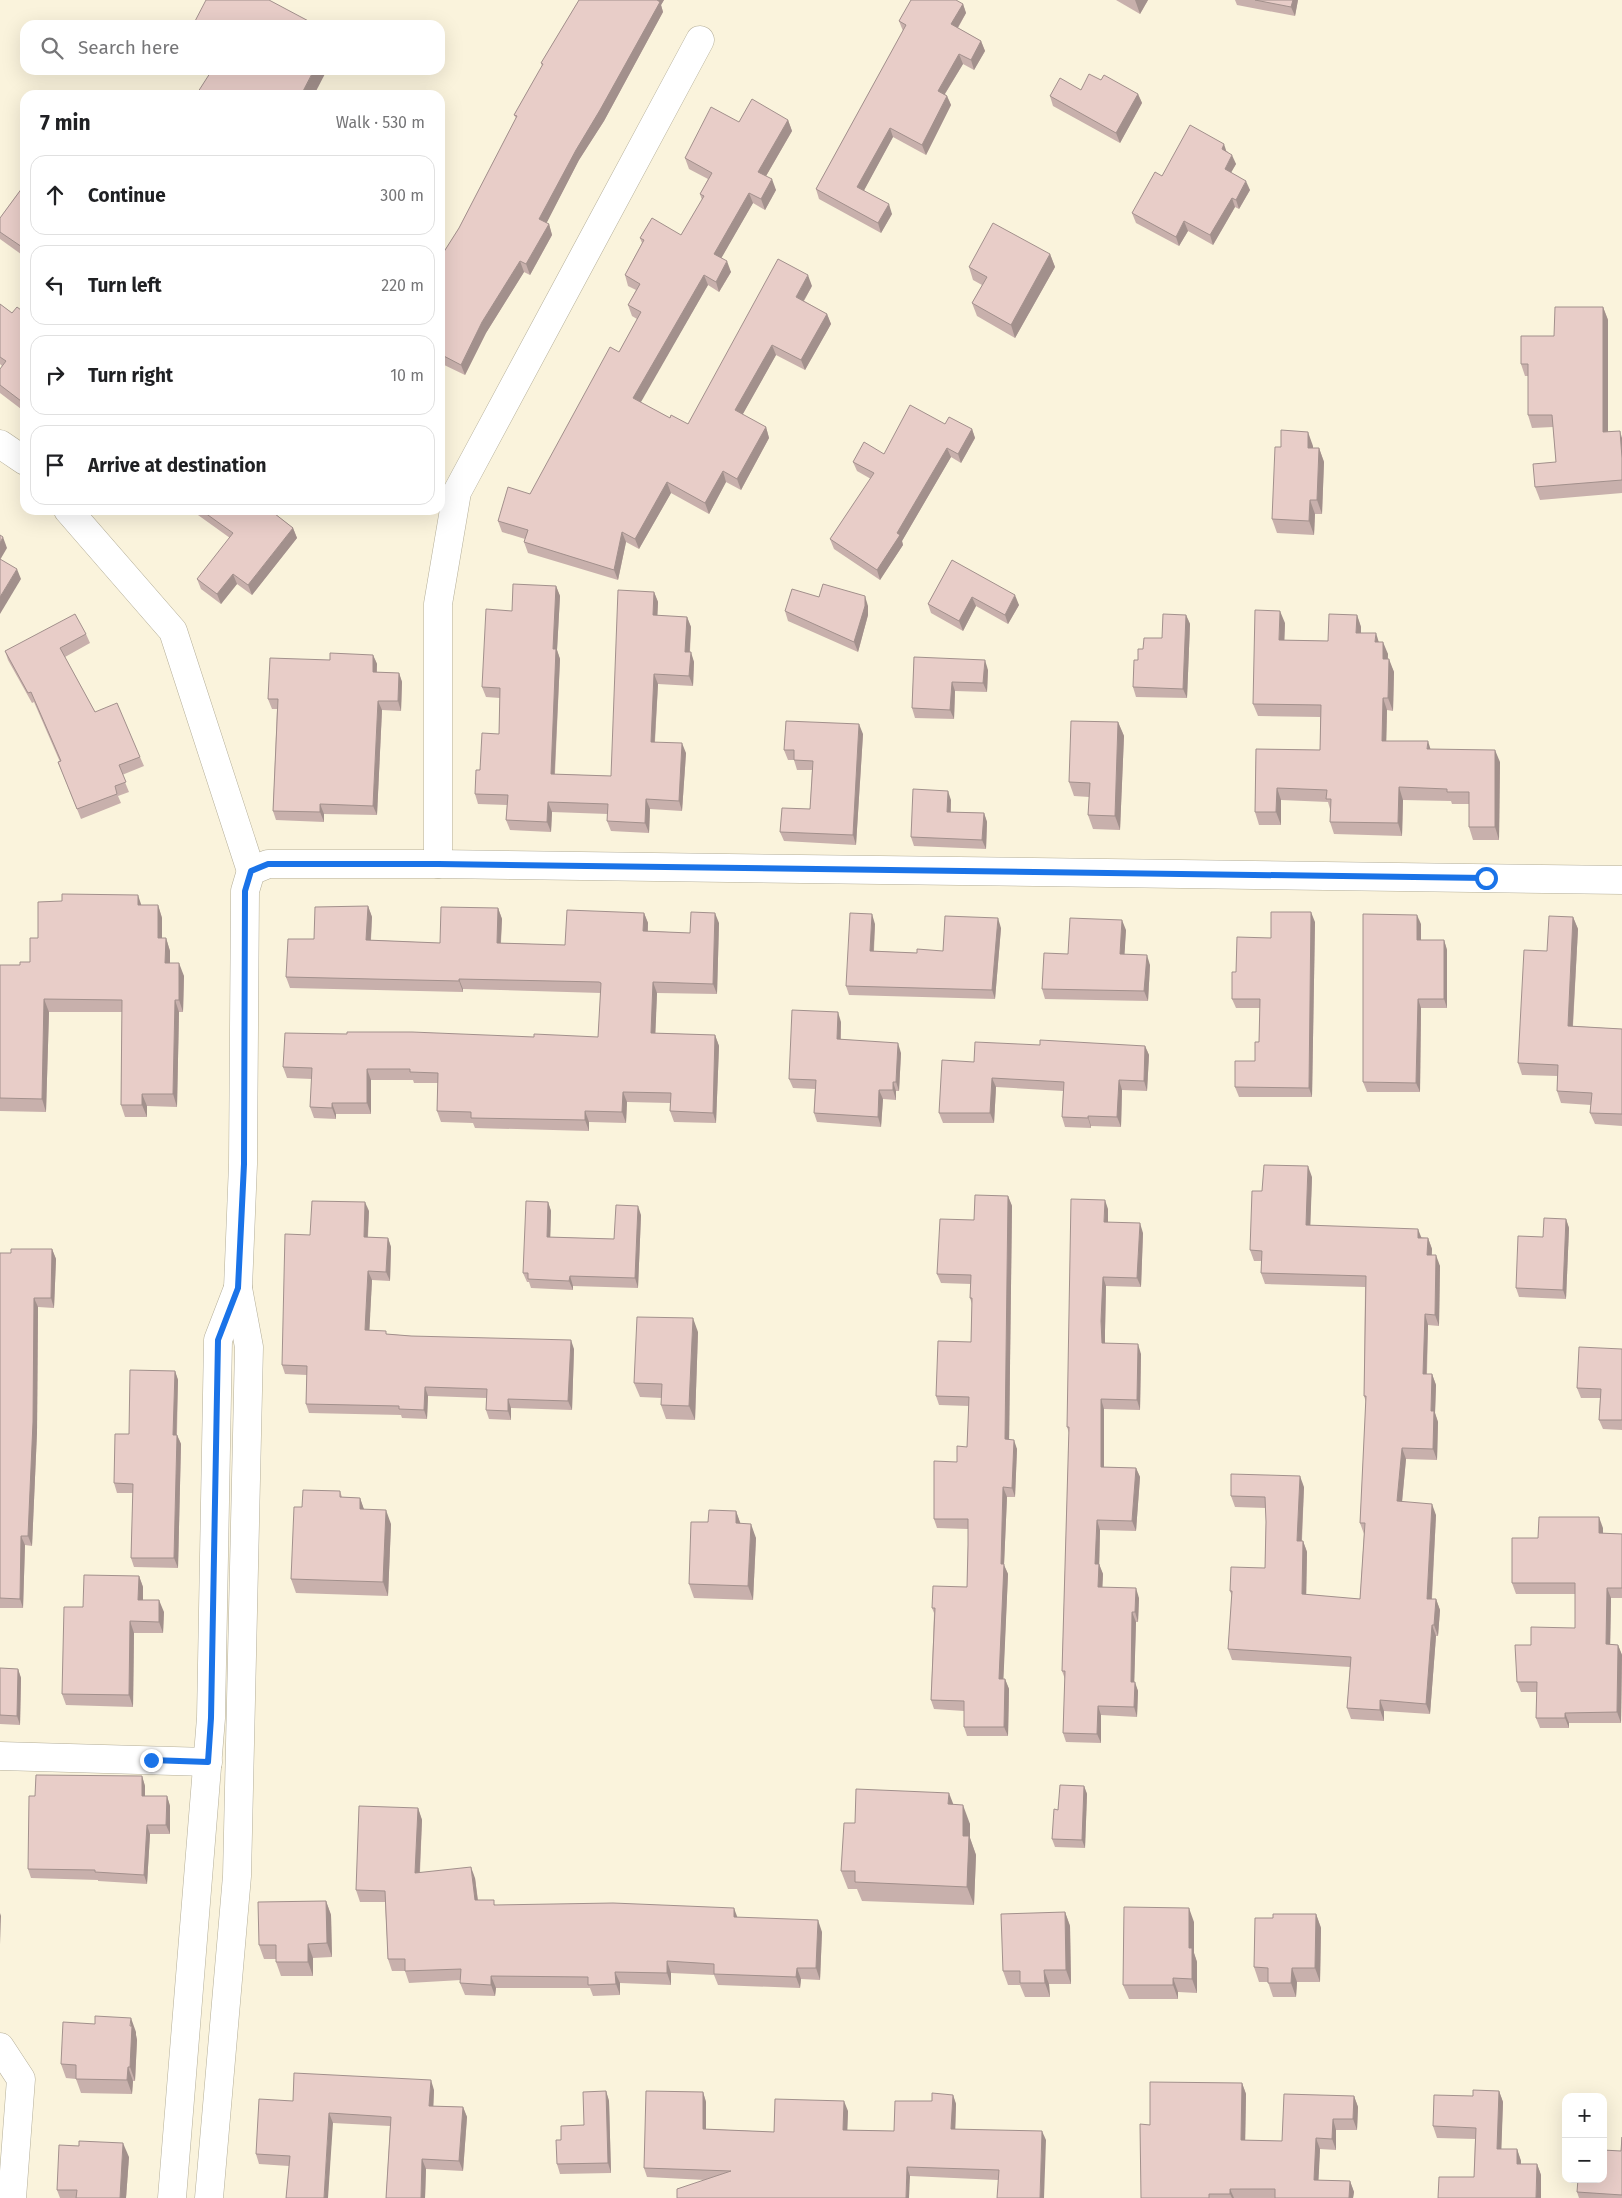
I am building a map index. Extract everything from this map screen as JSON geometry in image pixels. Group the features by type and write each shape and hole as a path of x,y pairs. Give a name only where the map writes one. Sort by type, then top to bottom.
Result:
{"street":[{"path":"438,864 438,604 457,492 700,40"},
{"path":"0,444 20,458"},
{"path":"72,515 173,631 251,871 245,891 244,1164 238,1288 249,1347 237,1876 209,2198"},
{"path":"251,871 268,864 438,864 1622,880"},
{"path":"172,2198 211,1708 218,1340 238,1288"},
{"path":"0,1756 208,1762"},
{"path":"0,2047 21,2079 12,2198"}],"building":[{"path":"206,0 269,0 307,20 196,20"},
{"path":"579,0 657,0 660,2 539,219 549,224 526,264 520,261 482,322 461,365 445,357 445,250 459,228 517,116 514,115 543,64 541,63"},
{"path":"911,0 956,0 963,4 951,24 981,41 971,60 959,54 938,91 947,96 922,145 890,128 857,187 889,204 878,223 816,189 906,25 899,21"},
{"path":"1255,0 1293,0 1291,7"},
{"path":"1089,74 1101,80 1104,75 1138,94 1116,133 1050,96 1060,78 1081,90"},
{"path":"209,75 311,75 304,90 199,90"},
{"path":"752,99 788,120 758,172 772,179 761,199 749,193 714,254 727,261 716,282 704,275 633,398 670,418 671,415 688,424 778,259 808,275 796,297 827,314 801,360 772,345 735,410 766,427 737,479 723,471 705,503 667,482 635,539 622,532 614,570 524,542 528,530 498,521 508,487 530,494 610,347 619,352 641,312 628,305 640,284 625,275 644,240 640,238 652,218 681,235 704,196 700,194 712,173 685,158 711,107 739,122"},
{"path":"1190,125 1224,144 1222,149 1232,155 1225,169 1246,181 1236,200 1232,198 1210,235 1184,221 1176,237 1132,213 1155,172 1162,176"},
{"path":"20,191 20,246 0,232 0,218"},
{"path":"993,223 1050,254 1011,325 972,303 987,277 969,267"},
{"path":"0,304 12,313 17,307 20,309 20,400 0,385 0,369 6,361 0,357"},
{"path":"1555,307 1603,307 1603,432 1620,431 1622,480 1535,487 1533,464 1556,462 1552,415 1528,415 1528,364 1521,364 1521,336 1554,336"},
{"path":"910,405 945,424 949,417 972,429 958,454 947,448 897,533 900,535 877,570 830,539 874,473 853,462 864,442 884,454"},
{"path":"1281,430 1308,432 1308,448 1319,448 1317,500 1310,500 1309,521 1272,519 1275,447 1281,447"},
{"path":"208,515 276,515 293,528 248,585 233,574 217,594 197,579 233,533"},
{"path":"0,559 17,569 0,597"},
{"path":"952,560 1015,595 1005,615 972,597 959,621 928,604"},
{"path":"513,584 556,586 553,649 556,649 551,774 611,776 618,590 654,592 653,615 687,617 685,652 691,652 689,676 654,674 651,742 682,743 679,801 646,799 645,823 607,821 608,804 548,802 547,822 506,820 508,795 475,794 476,770 480,770 482,733 499,734 500,688 482,687 486,609 512,611"},
{"path":"823,584 865,596 865,606 854,642 785,611 792,589 819,597"},
{"path":"1255,610 1280,611 1279,640 1328,641 1329,614 1357,615 1356,633 1376,633 1375,642 1383,642 1383,659 1389,659 1388,698 1383,698 1382,741 1428,741 1427,749 1495,750 1495,827 1469,827 1469,792 1447,792 1447,789 1399,787 1398,823 1330,822 1331,799 1326,799 1327,790 1277,788 1276,812 1255,812 1256,749 1320,750 1321,705 1253,704"},
{"path":"75,614 86,634 60,648 95,712 117,703 140,757 119,765 126,782 115,786 117,794 77,809 58,762 61,761 31,692 28,693 5,651"},
{"path":"1163,614 1186,615 1183,689 1133,687 1134,660 1138,660 1138,649 1143,649 1144,638 1162,638"},
{"path":"330,653 373,655 373,672 399,673 398,701 378,701 373,806 320,804 320,812 273,811 278,699 268,699 270,658 330,660"},
{"path":"914,657 985,660 983,683 952,682 950,710 912,708"},
{"path":"786,721 859,724 853,835 780,832 782,808 810,809 813,761 794,760 794,750 784,750"},
{"path":"1071,721 1118,722 1115,816 1088,815 1090,783 1069,782"},
{"path":"913,789 948,791 947,812 984,813 982,840 911,837"},
{"path":"62,894 138,895 138,905 158,905 158,938 166,938 165,963 179,963 179,1000 175,1000 173,1094 142,1094 142,1105 121,1105 122,1000 44,999 42,1099 0,1098 0,965 20,965 20,962 30,962 30,938 38,938 38,902 62,901"},
{"path":"368,906 366,940 440,943 441,907 498,908 497,943 565,945 567,910 644,913 643,931 690,933 691,912 715,913 713,984 653,982 651,1033 715,1035 713,1113 670,1111 671,1093 623,1092 622,1112 585,1111 585,1120 471,1118 471,1112 437,1111 438,1073 410,1072 410,1069 367,1069 367,1103 332,1103 332,1108 310,1107 312,1068 283,1067 285,1033 412,1032 534,1037 534,1034 598,1037 601,983 599,982 286,977 288,939 314,939 315,907"},
{"path":"1271,912 1311,912 1309,1088 1235,1087 1235,1061 1255,1061 1255,1042 1259,1042 1260,999 1232,999 1232,972 1236,972 1237,937 1271,938"},
{"path":"850,913 872,914 870,951 917,953 917,949 943,951 945,916 998,918 992,990 846,986"},
{"path":"1363,914 1417,915 1417,940 1444,940 1444,999 1418,999 1416,1083 1363,1082"},
{"path":"1549,916 1573,917 1568,1026 1622,1029 1622,1114 1590,1113 1592,1093 1557,1091 1558,1065 1518,1063 1524,950 1547,951"},
{"path":"1070,918 1122,920 1120,954 1147,955 1144,991 1042,989 1044,953 1068,954"},
{"path":"792,1010 838,1012 837,1039 898,1043 896,1082 893,1082 893,1090 879,1090 878,1117 814,1113 816,1080 789,1079"},
{"path":"1040,1040 1145,1046 1144,1081 1119,1080 1117,1117 1062,1117 1064,1082 992,1078 990,1113 939,1113 942,1060 974,1062 975,1042 1040,1045"},
{"path":"1264,1165 1308,1166 1306,1225 1418,1229 1418,1238 1428,1238 1427,1255 1436,1255 1435,1315 1425,1314 1423,1374 1432,1374 1431,1411 1434,1411 1433,1449 1402,1448 1397,1501 1432,1504 1427,1599 1436,1599 1434,1625 1432,1625 1426,1704 1380,1700 1380,1710 1347,1708 1351,1657 1228,1649 1232,1591 1230,1591 1231,1567 1265,1568 1266,1522 1265,1497 1231,1496 1231,1474 1300,1476 1297,1541 1303,1541 1302,1594 1360,1599 1365,1523 1360,1523 1366,1396 1364,1396 1366,1276 1261,1273 1262,1251 1250,1250 1252,1191 1262,1191"},
{"path":"975,1195 1008,1196 1005,1439 1014,1440 1012,1488 1003,1487 1001,1564 1004,1564 999,1679 1005,1679 1004,1727 964,1727 964,1701 931,1700 935,1608 932,1608 933,1586 967,1587 968,1545 968,1519 934,1519 934,1461 957,1462 957,1446 967,1447 969,1397 936,1396 938,1341 971,1342 972,1298 970,1298 971,1275 937,1274 940,1219 974,1220"},
{"path":"1071,1199 1105,1200 1104,1222 1140,1223 1137,1278 1103,1277 1101,1321 1102,1343 1138,1344 1137,1400 1101,1399 1101,1467 1136,1468 1132,1521 1097,1520 1095,1564 1099,1564 1098,1587 1136,1588 1135,1612 1132,1612 1131,1682 1135,1682 1134,1707 1098,1706 1097,1734 1063,1733 1065,1671 1062,1671 1069,1427 1067,1427"},
{"path":"312,1201 365,1202 364,1237 388,1238 386,1272 368,1271 365,1330 386,1331 386,1334 411,1336 571,1340 568,1401 508,1399 508,1411 486,1410 487,1389 425,1387 424,1410 399,1409 399,1406 306,1404 307,1366 282,1365 285,1234 310,1235"},
{"path":"526,1201 548,1202 547,1237 614,1239 616,1205 638,1206 635,1278 570,1276 569,1281 528,1279 528,1273 523,1273"},
{"path":"1544,1218 1566,1219 1563,1290 1516,1288 1518,1236 1543,1237"},
{"path":"11,1249 52,1249 51,1298 34,1298 33,1422 28,1536 21,1536 20,1599 0,1598 0,1253 11,1253"},
{"path":"637,1317 693,1318 689,1406 661,1405 662,1384 634,1383"},
{"path":"1579,1347 1622,1349 1622,1420 1599,1420 1601,1389 1577,1388"},
{"path":"130,1370 175,1371 173,1435 177,1435 174,1558 131,1558 133,1484 114,1483 115,1434 129,1434"},
{"path":"303,1490 340,1491 340,1497 360,1498 360,1509 386,1510 383,1582 291,1579 294,1507 302,1507"},
{"path":"709,1510 736,1511 736,1523 751,1524 748,1586 689,1584 691,1522 708,1522"},
{"path":"1539,1517 1599,1517 1599,1533 1622,1534 1622,1588 1607,1588 1606,1644 1618,1645 1617,1712 1565,1713 1565,1718 1536,1718 1537,1682 1517,1682 1515,1645 1531,1645 1531,1627 1575,1628 1575,1583 1512,1583 1512,1538 1538,1538"},
{"path":"84,1575 139,1576 138,1600 159,1600 159,1622 130,1621 129,1695 62,1694 64,1607 83,1607"},
{"path":"0,1668 18,1669 17,1716 0,1715"},
{"path":"36,1775 142,1776 142,1796 167,1796 166,1825 147,1825 144,1875 95,1872 95,1870 28,1869 29,1796 35,1796"},
{"path":"1060,1785 1084,1786 1082,1840 1052,1839 1054,1809 1058,1810"},
{"path":"856,1789 949,1793 948,1804 963,1805 963,1836 969,1836 967,1887 855,1882 855,1871 841,1871 844,1823 855,1823"},
{"path":"359,1806 418,1808 415,1873 471,1867 475,1900 494,1900 494,1905 613,1903 734,1908 734,1917 818,1920 816,1968 797,1968 796,1977 714,1974 714,1964 667,1961 667,1973 615,1972 616,1984 588,1985 588,1977 491,1976 491,1985 460,1983 461,1969 405,1971 405,1959 388,1959 385,1891 356,1890"},
{"path":"326,1901 327,1943 308,1944 308,1962 276,1962 276,1945 259,1945 258,1902"},
{"path":"1124,1907 1189,1908 1189,1948 1192,1948 1192,1979 1173,1978 1173,1985 1123,1985"},
{"path":"1065,1912 1066,1970 1044,1970 1045,1983 1020,1983 1020,1971 1003,1971 1001,1914"},
{"path":"1273,1914 1316,1914 1315,1968 1292,1968 1291,1983 1268,1983 1268,1968 1254,1967 1255,1918 1273,1918"},
{"path":"95,2016 131,2018 130,2067 128,2067 127,2080 76,2079 76,2065 61,2064 63,2022 95,2024"},
{"path":"294,2073 431,2080 429,2106 463,2107 459,2161 422,2159 421,2198 386,2198 391,2117 329,2113 324,2198 286,2198 290,2156 256,2154 259,2099 293,2101"},
{"path":"1150,2082 1242,2083 1241,2140 1282,2141 1284,2094 1354,2096 1353,2119 1333,2119 1332,2139 1316,2138 1314,2180 1350,2181 1349,2198 1275,2198 1275,2189 1230,2189 1230,2194 1209,2194 1209,2198 1141,2198 1140,2124 1150,2125"},
{"path":"1473,2090 1499,2091 1497,2149 1517,2149 1517,2164 1537,2164 1536,2198 1438,2198 1439,2177 1474,2177 1476,2128 1433,2126 1434,2095 1473,2096"},
{"path":"606,2091 608,2163 557,2164 556,2140 561,2140 561,2126 584,2125 583,2092"},
{"path":"646,2091 703,2092 703,2129 774,2132 775,2099 844,2101 843,2130 894,2131 895,2101 932,2101 932,2093 953,2095 951,2129 1042,2131 1040,2198 997,2198 999,2170 907,2167 906,2198 677,2198 677,2189 731,2171 644,2168"},
{"path":"1622,2137 1622,2195 1577,2192 1578,2183 1607,2183 1607,2150 1621,2151"},
{"path":"79,2141 123,2143 120,2198 76,2198 77,2190 57,2190 59,2145 79,2146"}],"route":[{"path":"151,1760 208,1762 211,1718 218,1340 238,1288 244,1164 245,891 251,871 268,864 438,864 732,869 1021,870 1486,878"}]}
